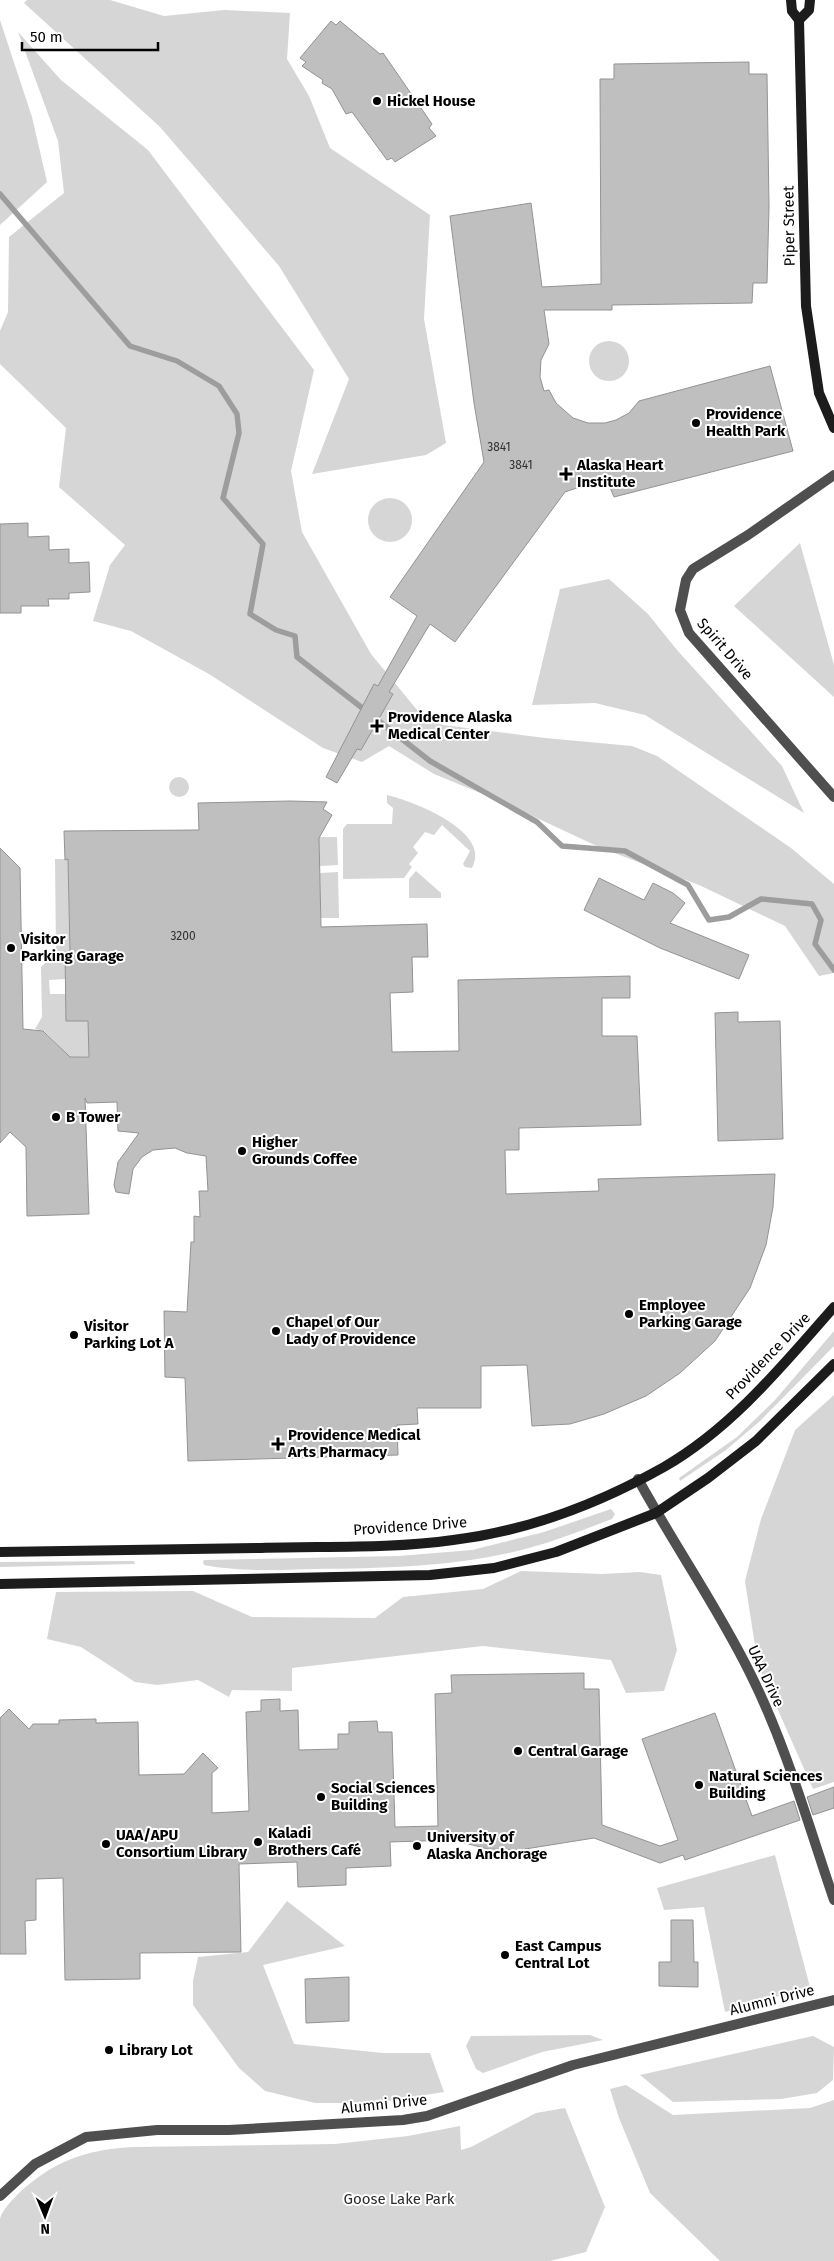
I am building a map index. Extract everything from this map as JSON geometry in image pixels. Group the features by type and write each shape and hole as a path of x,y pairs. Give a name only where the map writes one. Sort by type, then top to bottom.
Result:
{"main road":[{"name":"Piper Street","path":"791,0 792,11 799,20 806,306 820,393 834,428"},
{"path":"799,20 808,10 810,0"},
{"name":"Providence Drive","path":"0,1552 373,1545 452,1541 495,1533 540,1520 573,1510 665,1466 706,1437 760,1390 834,1308"},
{"path":"0,1584 198,1581 461,1573 494,1568 556,1552 656,1513 695,1488 756,1441 834,1364"}],"street":[{"name":"Spirit Drive","path":"834,476 748,535 693,569 686,580 680,610 689,633 834,797"},
{"name":"UAA Drive","path":"638,1479 670,1537 702,1585 750,1674 784,1752 834,1900"},
{"name":"Alumni Drive","path":"0,2196 35,2164 86,2137 157,2130 229,2130 403,2120 427,2116 573,2065 834,2000"}],"green space":[{"path":"27,0 110,0 164,16 224,10 290,13 287,59 309,96 330,148 430,215 424,319 446,443 426,455 312,474 349,379 279,266 160,127 24,3"},
{"path":"0,20 32,117 47,182 0,225"},
{"path":"18,32 61,80 148,150 314,370 291,471 302,532 371,654 422,716 443,725 545,738 632,746 657,756 791,848 834,884 834,973 819,976 785,926 699,885 601,848 507,804 434,774 389,746 362,762 323,748 209,674 131,631 93,621 110,565 125,545 59,487 66,428 0,364 0,331 8,312 9,237 64,193 58,141"},
{"path":"609,341 623,347 629,361 623,375 609,381 595,375 589,361 595,347"},
{"path":"390,498 402,502 408,508 412,520 408,532 402,538 390,542 378,538 372,532 368,520 372,508 378,502"},
{"path":"800,543 834,665 834,697 734,606"},
{"path":"609,579 648,614 677,650 782,766 804,813 645,715 595,703 532,705 560,589"},
{"path":"179,777 186,780 189,787 186,794 179,797 172,794 169,787 172,780"},
{"path":"387,795 431,811 461,831 471,842 475,855 472,868 465,867 463,864 470,851 442,825 434,835 425,832 413,847 418,853 409,864 412,867 404,878 343,879 343,829 347,824 392,824 393,808 387,803"},
{"path":"319,837 337,837 338,865 320,866"},
{"path":"55,859 68,859 70,951 66,979 49,980 50,994 66,994 66,1021 88,1021 105,1056 70,1057 44,1031 35,1029 42,1017 41,967 47,961 61,960 56,952"},
{"path":"416,871 441,893 441,898 409,898 409,879"},
{"path":"338,872 339,918 321,918 320,873"},
{"path":"834,1331 834,1346 760,1421 726,1450 680,1481 679,1478 737,1437 775,1400"},
{"path":"834,1395 834,1782 813,1789 758,1665 745,1581 761,1519 795,1430"},
{"path":"611,1509 615,1514 612,1519 550,1542 503,1554 449,1563 369,1568 259,1570 231,1569 204,1565 203,1562 204,1560 399,1556 472,1550 544,1532"},
{"path":"134,1561 135,1564 0,1567 0,1562"},
{"path":"521,1571 602,1574 640,1572 661,1575 677,1650 664,1691 626,1693 611,1660 483,1646 292,1668 292,1691 232,1690 229,1697 198,1680 157,1685 135,1682 81,1647 47,1639 56,1592 193,1591 252,1617 375,1618 403,1597 483,1589"},
{"path":"775,1855 810,1987 725,2012 704,1907 664,1910 657,1888"},
{"path":"287,1901 345,1946 263,1965 294,2044 383,2053 430,2053 444,2092 375,2103 315,2103 265,2091 239,2068 193,2005 193,1981 198,1957 248,1952"},
{"path":"590,2035 603,2040 542,2052 483,2073 476,2069 466,2046 471,2036"},
{"path":"813,2036 834,2047 833,2080 817,2093 781,2099 673,2102 640,2075"},
{"path":"626,2085 673,2115 810,2108 834,2100 834,2261 720,2261 650,2193 619,2118 610,2089"},
{"name":"Goose Lake Park","path":"565,2108 605,2207 586,2252 550,2261 0,2261 0,2219 7,2205 44,2173 57,2165 85,2154 132,2147 335,2144 408,2136 460,2126 461,2150 471,2147 536,2113"}],"building":[{"name":"Hickel House","path":"331,21 336,25 340,21 380,54 383,53 432,124 429,128 436,136 395,162 392,158 387,160 352,112 346,114 332,89 322,83 323,80 302,66 306,62 300,58"},
{"path":"749,62 749,74 767,74 769,207 767,283 753,283 752,303 612,305 612,310 544,310 549,344 541,360 540,377 544,391 549,390 556,403 573,418 588,423 605,423 629,413 639,401 770,366 793,451 614,497 606,478 565,492 455,642 430,624 389,692 393,694 361,750 357,749 337,783 326,777 374,684 378,686 417,616 390,597 484,462 474,403 450,216 531,203 542,287 601,284 600,79 614,79 614,64"},
{"path":"28,523 28,537 49,536 49,550 69,549 69,563 89,562 90,592 69,593 69,599 48,599 49,606 21,606 21,613 0,613 0,524"},
{"path":"327,802 323,809 332,815 319,838 321,927 427,924 428,957 412,957 413,992 390,993 392,1052 459,1051 458,980 630,976 630,998 602,998 602,1036 637,1036 641,1125 519,1128 519,1150 505,1150 506,1194 599,1191 598,1179 775,1174 773,1207 766,1245 750,1288 715,1341 680,1373 646,1396 604,1414 570,1424 532,1426 527,1365 481,1366 481,1408 417,1408 418,1424 397,1425 398,1455 188,1461 185,1378 165,1377 164,1311 187,1312 191,1242 194,1242 194,1216 200,1217 199,1191 208,1191 206,1156 187,1153 175,1148 153,1150 142,1157 133,1169 129,1194 116,1192 114,1185 118,1162 139,1133 118,1131 117,1102 87,1103 85,1098 89,1214 27,1216 26,1147 10,1132 0,1143 0,848 20,868 23,1029 43,1031 70,1057 89,1057 88,1021 66,1021 65,952 70,951 68,859 65,860 64,831 199,830 198,803"},
{"path":"599,878 644,900 653,883 673,893 685,903 670,923 749,955 739,979 660,948 584,910"},
{"path":"738,1012 738,1022 780,1021 783,1139 718,1141 715,1013"},
{"path":"584,1673 584,1689 599,1689 602,1825 660,1846 678,1840 642,1739 715,1713 752,1816 794,1801 800,1820 685,1860 683,1855 660,1863 594,1838 519,1850 488,1849 453,1840 390,1842 391,1866 346,1868 346,1885 298,1887 297,1862 239,1864 241,1952 140,1953 140,1979 65,1980 63,1878 36,1879 36,1920 25,1921 26,1954 0,1954 0,1718 9,1709 29,1729 33,1724 59,1724 59,1720 96,1719 96,1723 138,1722 139,1775 184,1774 203,1753 218,1768 212,1773 212,1813 249,1811 246,1712 261,1711 261,1700 280,1699 280,1711 298,1710 299,1750 338,1749 338,1734 349,1734 349,1722 377,1721 378,1732 392,1732 395,1827 438,1826 435,1694 452,1693 451,1675"},
{"path":"834,1787 834,1808 813,1815 807,1797"},
{"path":"671,1920 693,1920 694,1962 698,1962 698,1987 659,1986 659,1962 671,1962"},
{"path":"349,1977 349,2021 306,2023 305,1979"}],"waterway":[{"path":"0,194 130,346 177,361 219,386 237,414 239,433 223,498 263,544 250,614 276,630 295,636 297,657 430,761 537,822 562,846 625,851 688,885 709,920 729,917 761,899 812,904 821,920 815,944 834,970"}],"place":[{"name":"Hickel House","path":"377,101"},
{"name":"Providence Health Park","path":"696,423"},
{"name":"Alaska Heart Institute","path":"566,474"},
{"name":"Providence Alaska Medical Center","path":"377,726"},
{"name":"Visitor Parking Garage","path":"11,948"},
{"name":"B Tower","path":"56,1117"},
{"name":"Higher Grounds Coffee","path":"242,1151"},
{"name":"Employee Parking Garage","path":"629,1314"},
{"name":"Chapel of Our Lady of Providence","path":"276,1331"},
{"name":"Visitor Parking Lot A","path":"74,1335"},
{"name":"Providence Medical Arts Pharmacy","path":"278,1444"},
{"name":"Central Garage","path":"518,1751"},
{"name":"Natural Sciences Building","path":"699,1785"},
{"name":"Social Sciences Building","path":"321,1797"},
{"name":"Kaladi Brothers Café","path":"258,1842"},
{"name":"UAA/APU Consortium Library","path":"106,1844"},
{"name":"University of Alaska Anchorage","path":"417,1846"},
{"name":"East Campus Central Lot","path":"505,1955"},
{"name":"Library Lot","path":"109,2050"}]}
